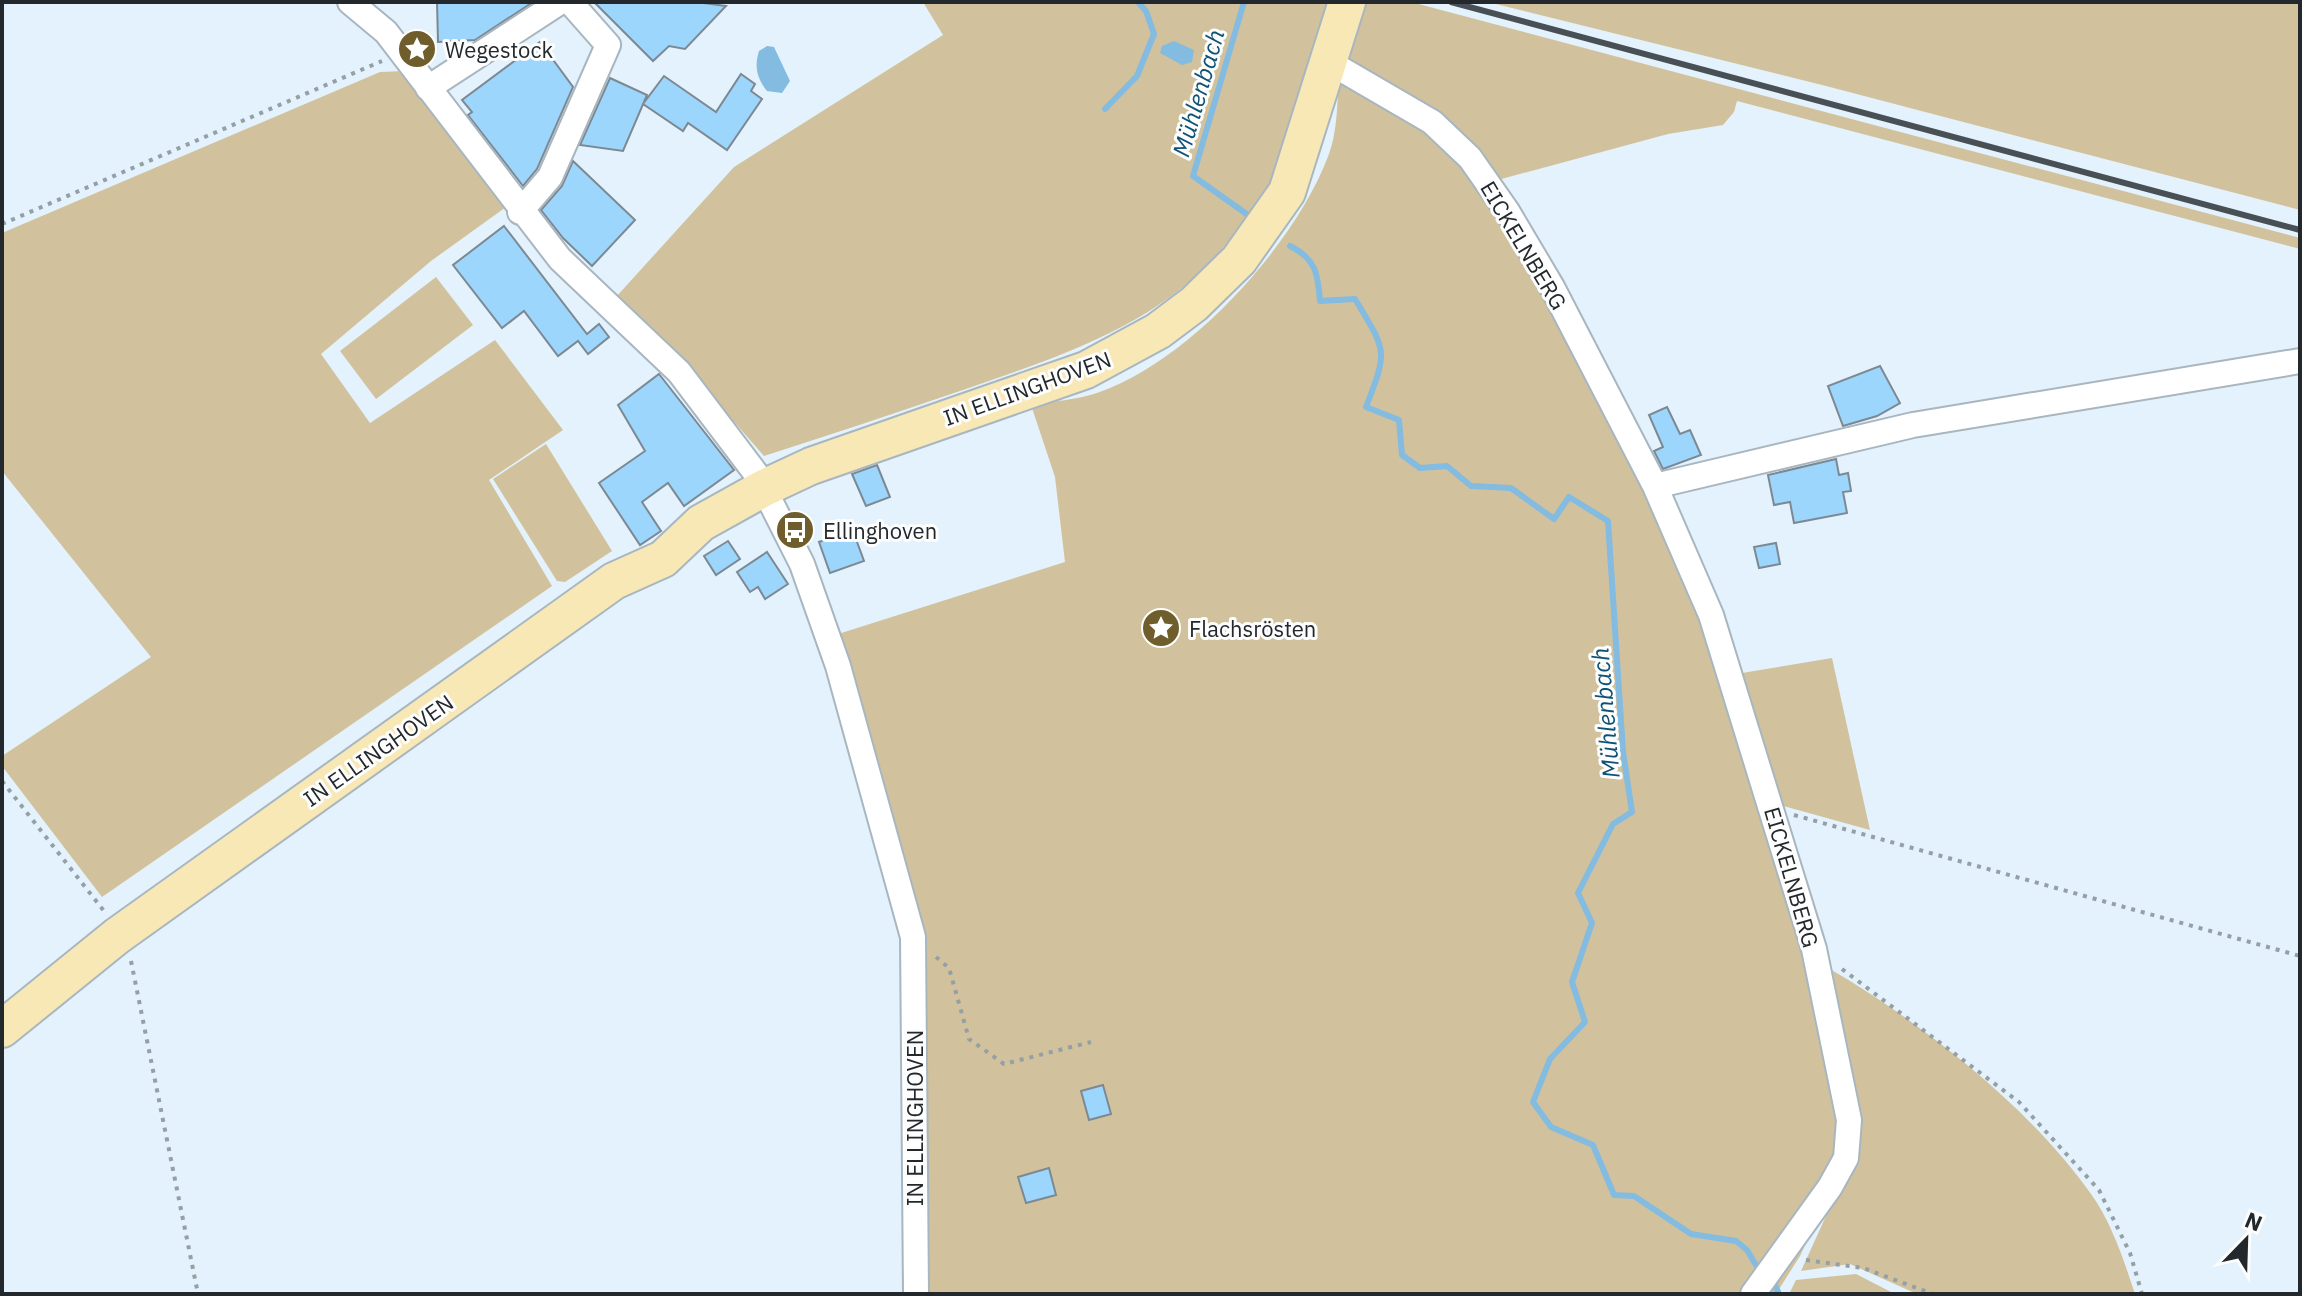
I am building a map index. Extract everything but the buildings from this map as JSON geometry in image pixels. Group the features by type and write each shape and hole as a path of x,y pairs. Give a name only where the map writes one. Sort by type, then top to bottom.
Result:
{"street":[{"name":"IN ELLINGHOVEN","path":"350,2 386,32 520,212 560,259 679,372 764,488 802,564 838,666 913,937 916,1294"},
{"path":"428,88 560,2"},
{"path":"520,212 550,177 608,45 570,2"},
{"path":"1329,62 1347,2"},
{"name":"IN ELLINGHOVEN","path":"2,1029 117,936 614,581 663,559 701,523 811,466 1086,370 1158,331 1194,304 1239,260 1287,192 1329,62"},
{"name":"EICKELNBERG","path":"1329,62 1432,122 1470,158 1507,211 1552,287 1655,486 1711,615 1814,949 1849,1120 1846,1158 1753,1294"},
{"path":"1655,486 1913,425 2300,361"}],"path":[{"path":"2,224 401,52"},
{"path":"2,781 99,903"},
{"path":"1772,809 2300,956"},
{"path":"117,936 133,966 198,1294"},
{"path":"913,937 949,968 969,1039 1004,1064 1091,1042"},
{"path":"1814,949 1966,1058 2019,1102 2099,1190 2130,1253 2142,1294"},
{"path":"1776,1263 1814,1259 1863,1268 1933,1294"}],"shaded area":[{"path":"923,2 1411,2 2300,238 2300,249 1737,101 1734,112 1723,125 1668,134 1494,181 1632,447 1699,610 1848,1104 1827,1198 1800,1256 1776,1294 925,1294 924,969 835,635 1065,562 1055,477 1031,405 1097,393 1132,378 1167,355 1235,296 1292,225 1329,154 1336,121 1340,63 1283,164 1234,235 1189,282 1160,304 1129,323 1063,354 764,456 665,343 616,297 734,167 943,35"},
{"path":"1488,2 2300,2 2300,210 1826,86"},
{"path":"405,71 506,207 431,261 321,354 370,423 495,340 563,430 489,480 552,586 102,897 2,766 2,756 151,657 2,471 2,233 380,72"},
{"path":"436,277 473,325 376,399 340,351"},
{"path":"546,444 612,551 565,582 557,581 493,479"},
{"path":"1832,658 1870,830 1776,804 1736,674"},
{"path":"1830,969 1937,1041 2038,1130 2098,1205 2117,1242 2135,1294 1917,1294 1850,1264 1801,1271 1851,1161 1858,1104 1841,1040"},
{"path":"1856,1274 1895,1294 1789,1294 1796,1280"}],"water":[{"path":"1174,41 1194,50 1192,62 1182,65 1160,53 1162,46"},
{"path":"767,46 774,47 790,81 782,93 767,91 759,77 759,51"}],"waterway":[{"path":"1105,109 1137,76 1154,34 1146,11 1138,2"},
{"name":"Mühlenbach","path":"1244,2 1193,176 1248,215"},
{"name":"Mühlenbach","path":"1290,246 1305,256 1314,268 1320,301 1355,299 1373,330 1381,352 1381,362 1366,407 1399,420 1402,455 1420,468 1447,466 1471,486 1511,488 1554,519 1569,497 1608,521 1623,752 1632,812 1613,824 1578,893 1592,923 1572,982 1585,1022 1550,1059 1533,1102 1551,1127 1593,1145 1614,1195 1634,1196 1691,1234 1736,1241 1747,1250 1756,1265"},
{"name":"Mühlenbach","path":"1774,1283 1779,1294"}],"railway":[{"path":"1451,2 2300,230"}],"place":[{"name":"Wegestock","path":"417,49"},
{"name":"Ellinghoven","path":"795,530"},
{"name":"Flachsrösten","path":"1161,628"}]}
